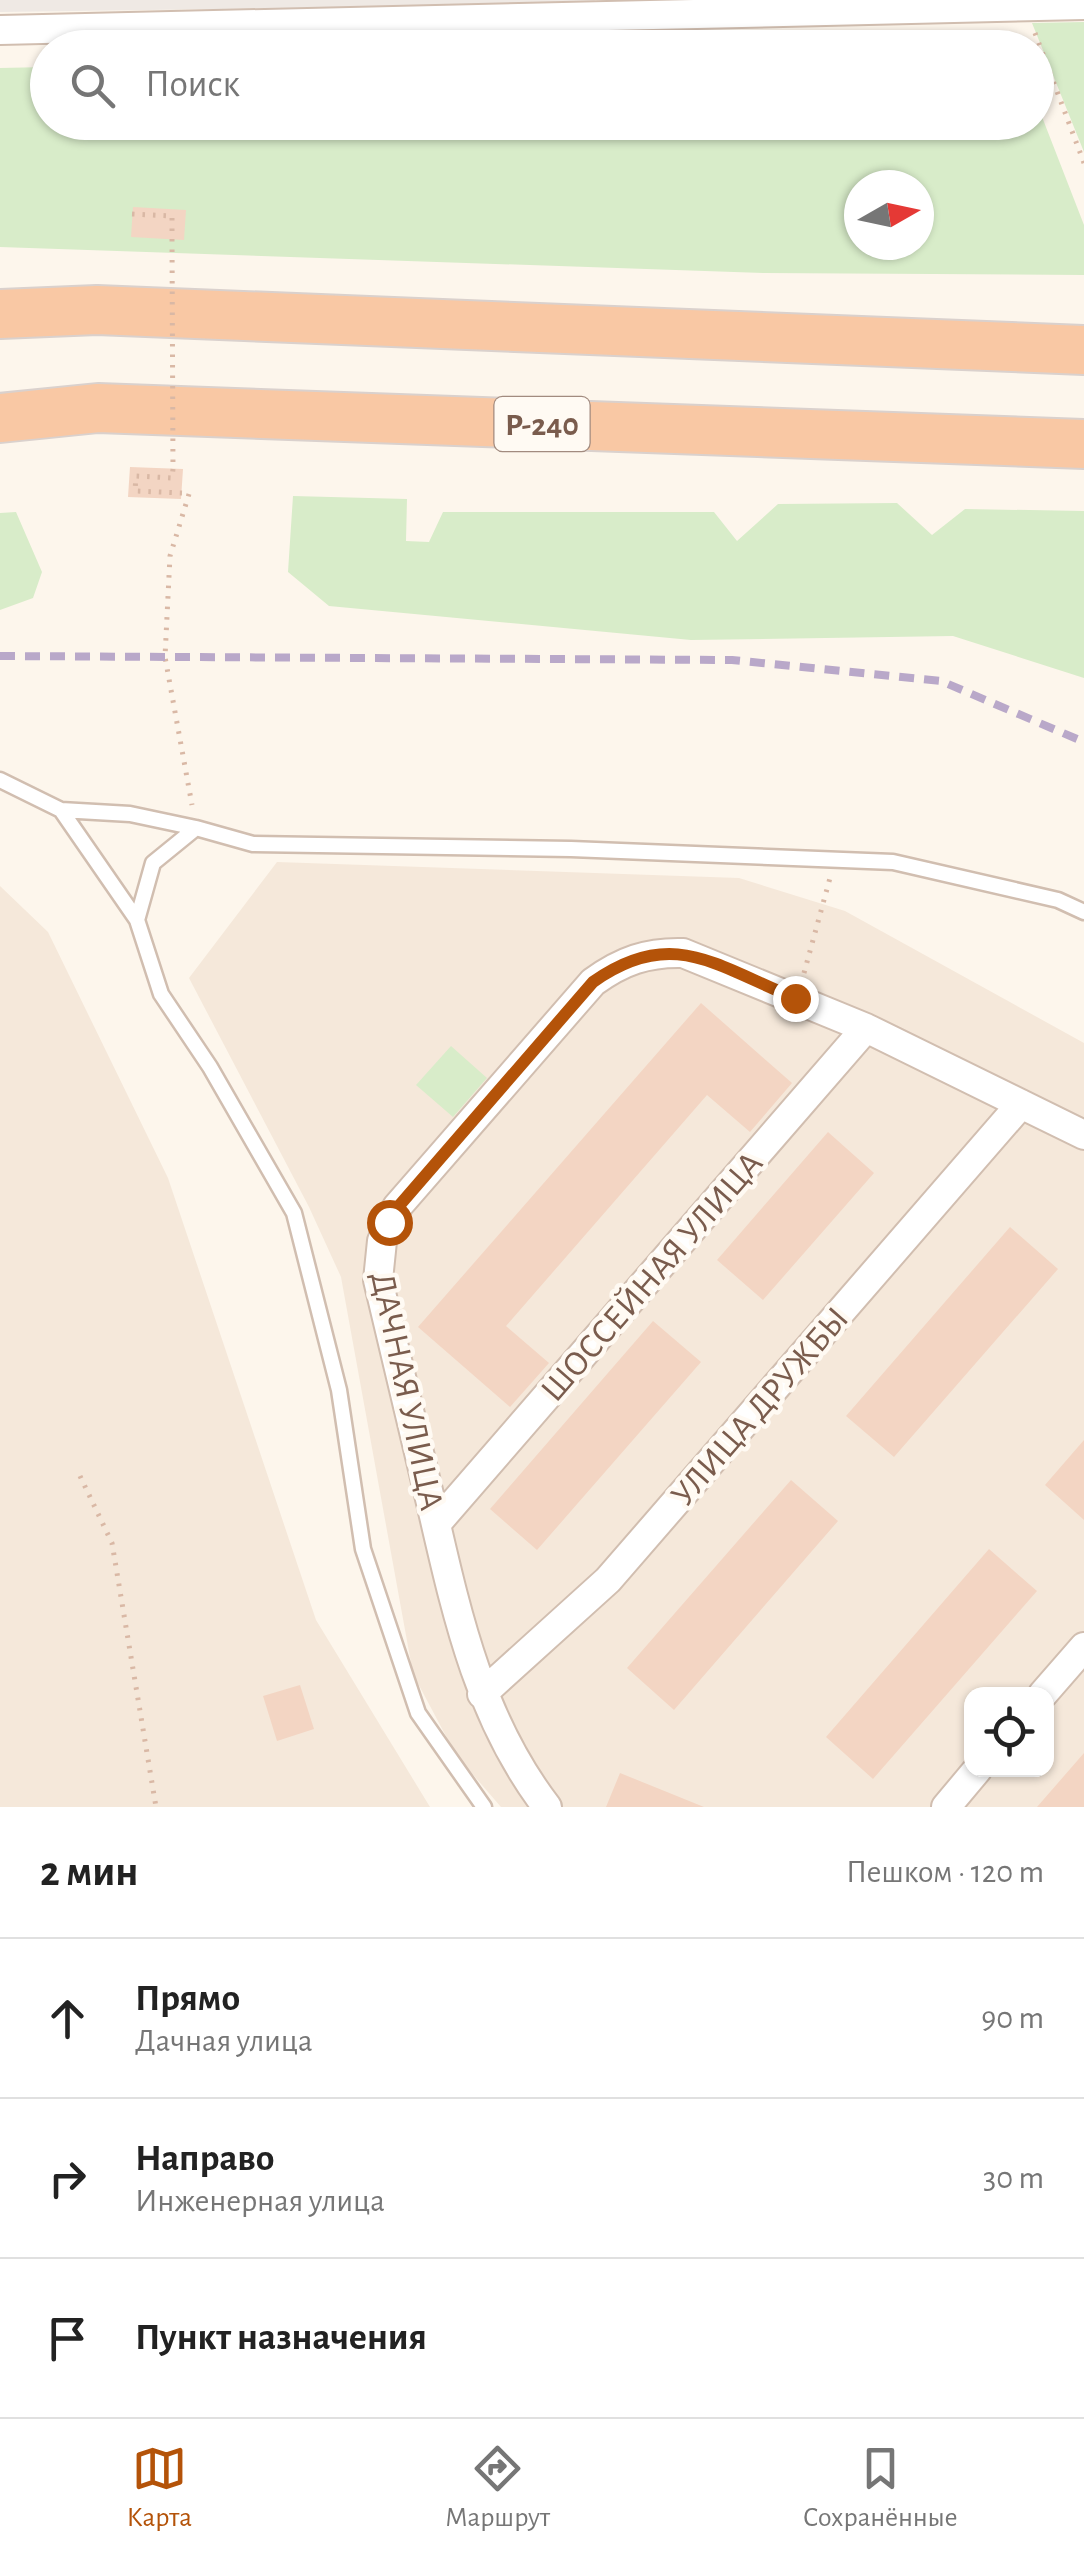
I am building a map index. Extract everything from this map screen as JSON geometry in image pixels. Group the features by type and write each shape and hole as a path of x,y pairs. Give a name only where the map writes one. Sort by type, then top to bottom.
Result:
{"highway":[{"path":"0,314 97,310 1084,350"},
{"name":"Р-240","path":"0,418 98,408 1084,444"}],"street":[{"path":"0,30 1084,6"},
{"name":"ДАЧНАЯ УЛИЦА","path":"547,1807 509,1750 470,1662 378,1280 378,1258 389,1222 593,982 616,965 660,952 683,952 795,998"},
{"path":"795,998 866,1028 1084,1135"},
{"name":"ШОССЕЙНАЯ УЛИЦА","path":"436,1524 866,1028"},
{"name":"УЛИЦА ДРУЖБЫ","path":"482,1694 608,1580 1022,1104"},
{"path":"1048,1687 1084,1647"},
{"path":"946,1807 971,1777"}],"lane":[{"path":"0,780 61,810 130,814 253,844 570,849 893,862 1058,900 1084,912"},
{"path":"61,810 137,920 161,994 210,1066 294,1213 339,1390 363,1549 418,1713 484,1807"},
{"path":"137,920 152,864 196,828"}],"path":[{"path":"1025,7 1034,30"},
{"path":"1054,84 1084,164"},
{"path":"132,214 172,216 172,478 136,476 135,491 185,493 170,556 165,657 196,828"},
{"path":"795,998 825,904 833,860"},
{"path":"80,1476 112,1543 156,1807"}],"shaded area":[{"path":"0,0 595,0 593,4 0,12"},
{"path":"277,862 739,878 845,911 1084,1043 1084,1807 501,1807 456,1755 413,1674 341,1277 309,1207 189,978"},
{"path":"0,886 48,932 168,1178 316,1620 430,1807 0,1807"}],"green space":[{"path":"1084,22 1084,152 1054,78 1054,30 1035,30 1032,23"},
{"path":"30,67 30,140 1051,140 1084,225 1084,275 763,273 0,247 0,68"},
{"path":"293,496 407,499 406,541 429,542 443,512 714,512 737,541 778,504 897,503 932,535 965,509 1084,511 1084,678 953,636 691,640 329,606 288,572"},
{"path":"16,512 42,572 33,598 0,610 0,513"},
{"path":"451,1046 487,1078 453,1117 416,1085"}],"building":[{"path":"133,207 186,210 184,240 131,237"},
{"path":"130,467 183,469 181,499 128,497"},
{"path":"701,1003 792,1083 750,1132 707,1095 506,1326 549,1363 510,1407 418,1327"},
{"path":"828,1132 874,1173 763,1300 717,1260"},
{"path":"1010,1227 1058,1269 894,1457 846,1416"},
{"path":"653,1321 701,1362 537,1550 490,1509"},
{"path":"1084,1440 1084,1520 1045,1485"},
{"path":"791,1480 838,1521 674,1710 627,1668"},
{"path":"989,1549 1037,1591 873,1779 826,1737"},
{"path":"300,1685 314,1729 277,1741 263,1696"},
{"path":"1084,1753 1084,1807 1037,1807"},
{"path":"620,1773 704,1807 606,1807"}],"railway":[{"path":"0,656 732,660 941,681 1084,742"}],"route":[{"path":"389,1222 593,982 616,965 638,956 683,952 795,998"}]}
